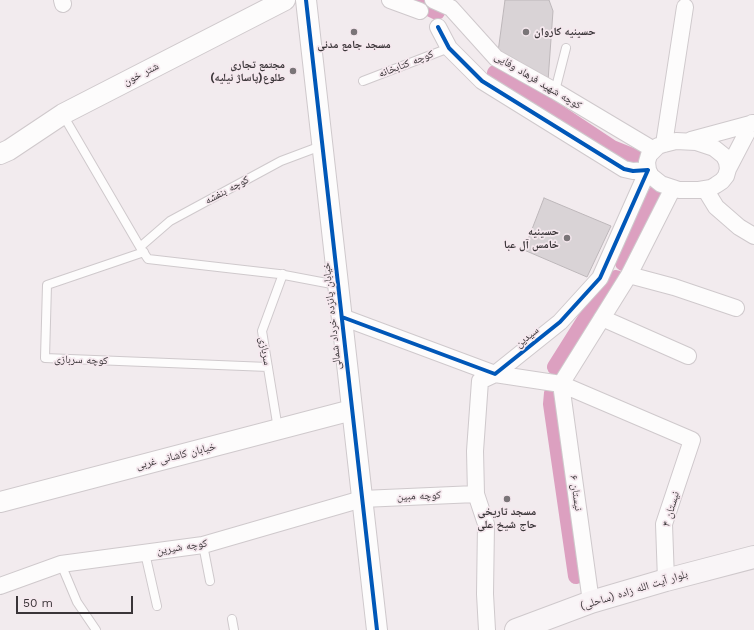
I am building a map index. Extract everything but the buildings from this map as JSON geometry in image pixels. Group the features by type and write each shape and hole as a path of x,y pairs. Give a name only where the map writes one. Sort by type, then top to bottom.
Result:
{"main road":[{"name":"بلوار آیت الله زاده (ساحلی)","path":"516,630 591,602 666,580 754,557"}],"street":[{"name":"شتر خون","path":"0,154 9,150 63,114 285,0"},
{"name":"خیابان پانزده خرداد شمالی","path":"306,0 377,630"},
{"path":"390,0 420,10"},
{"name":"کوچه شهید فرهاد وفایی","path":"432,0 451,8 496,58 659,147"},
{"path":"659,147 685,7"},
{"path":"438,27 449,48 482,81 624,169 633,171 648,170"},
{"path":"690,141 753,123"},
{"path":"728,169 724,156 719,151 709,145 690,141 676,141 659,147 649,156 647,162 648,170 651,176 661,184 672,188 692,191 705,189 716,185 726,176 728,169 753,123"},
{"name":"سیدین","path":"476,494 475,451 480,381 495,374 560,322 600,278 648,170"},
{"path":"342,317 495,374 561,384 629,275 672,188"},
{"path":"705,189 716,207 739,227 754,236"},
{"path":"629,275 674,287 736,308"},
{"path":"602,318 688,356"},
{"name":"نیستان ۴","path":"561,384 692,440 664,524 666,580"},
{"name":"نیستان ۶","path":"561,384 591,602"},
{"name":"خیابان کاشانی غربی","path":"0,502 352,410"},
{"path":"476,494 486,524 485,594 487,630"},
{"name":"کوچه مبین","path":"362,499 476,494"},
{"name":"کوچه شیرین","path":"0,586 61,564 203,545 362,499"}],"lane":[{"name":"کوچه کتابخانه","path":"363,80 449,48"},
{"path":"555,91 566,48"},
{"path":"63,114 148,259 283,274 338,285"},
{"name":"کوچه بنفشه","path":"142,250 170,221 281,161 322,146"},
{"name":"کوچه سربازی","path":"142,250 47,285 45,358 268,367"},
{"name":"سربازی","path":"278,430 262,331 283,274"},
{"path":"203,545 210,581"},
{"path":"146,553 157,606"},
{"path":"61,564 77,602 96,630"},
{"path":"232,619 234,630"}],"waterway":[{"path":"412,0 437,12"},
{"path":"495,73 529,93 612,148 637,158"},
{"path":"623,263 656,193"},
{"path":"555,367 584,321 616,278"},
{"path":"552,393 551,404 576,576"}],"cycle path":[{"path":"306,0 377,630"},
{"path":"342,317 495,374 560,322 600,278 648,170 633,171 624,169 482,81 449,48 438,27"}],"place":[{"name":"مسجد جامع مدنی","path":"354,32"},
{"name":"حسینیه کاروان","path":"526,32"},
{"name":"مجتمع تجاری طلوع(پاساژ نیلیه)","path":"293,71"},
{"name":"حسینیه خامس آل عبا","path":"567,238"},
{"name":"مسجد تاریخی حاج شیخ علی","path":"507,499"}]}
